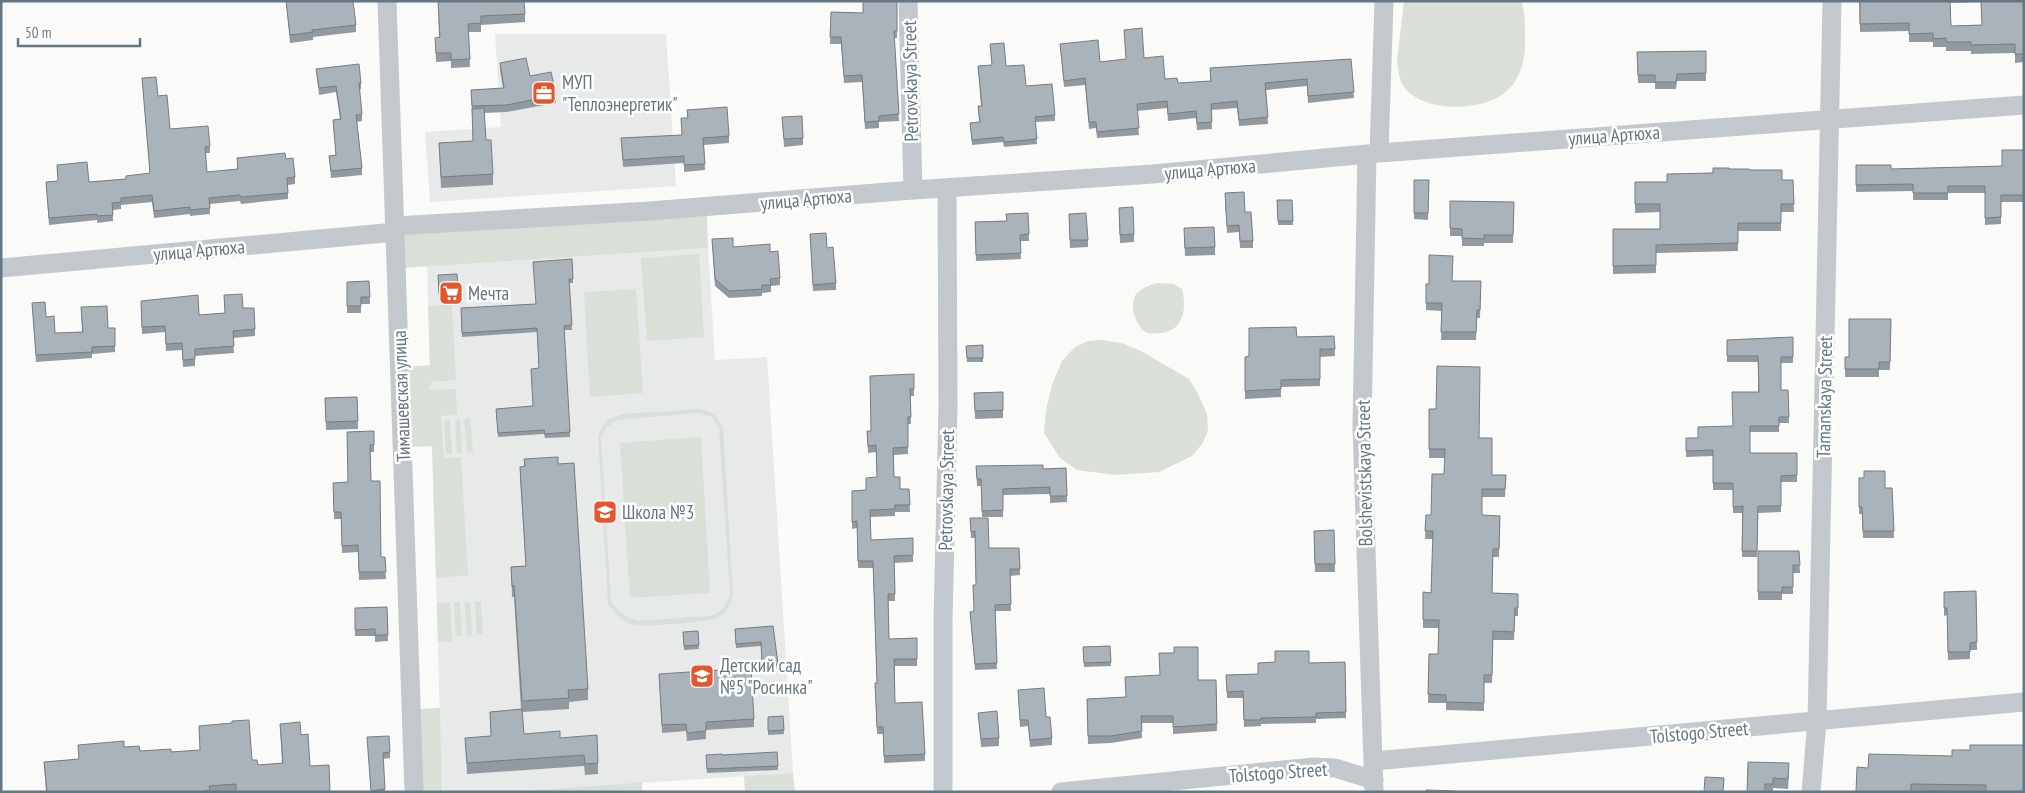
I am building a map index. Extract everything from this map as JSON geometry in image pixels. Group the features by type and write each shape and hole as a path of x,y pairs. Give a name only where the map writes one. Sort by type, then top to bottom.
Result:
{"street":[{"name":"Тимашевская улица","path":"387,1 414,792"},
{"name":"Petrovskaya Street","path":"908,1 913,190"},
{"name":"Bolshevistskaya Street","path":"1374,786 1362,426 1373,154 1384,1"},
{"name":"Tamanskaya Street","path":"1812,792 1817,721 1832,1"},
{"name":"улица Артюха","path":"1,268 396,229 1153,174 1373,154 2024,105"},
{"name":"Petrovskaya Street","path":"942,791 943,612 948,406 947,188"},
{"name":"Tolstogo Street","path":"1374,761 2024,702"},
{"name":"Tolstogo Street","path":"1061,792 1321,766 1335,768 1374,786"},
{"path":"933,792 942,791"}],"shaded area":[{"path":"1404,1 1521,1 1524,18 1525,49 1523,64 1514,83 1499,97 1471,106 1440,106 1413,96 1402,84 1397,61"},
{"path":"495,34 666,34 676,186 430,202 425,132 501,127"},
{"path":"707,216 708,248 402,268 402,235"},
{"name":"Школа №3","path":"708,248 715,360 767,357 793,773 500,792 442,792 427,266"},
{"path":"699,254 704,337 647,341 641,258"},
{"path":"1158,283 1173,284 1182,289 1184,311 1179,323 1168,332 1149,333 1143,330 1136,321 1133,309 1134,297 1147,286"},
{"path":"636,289 643,393 590,397 584,292"},
{"path":"452,304 456,380 431,382 430,390 456,389 457,415 441,416 444,458 461,457 468,575 436,578 432,446 408,447 406,367 430,365 428,306"},
{"path":"1100,340 1122,343 1141,351 1189,379 1207,414 1208,431 1202,444 1192,456 1159,472 1115,475 1077,470 1060,458 1044,433 1046,410 1052,385 1062,361 1075,347 1088,341"},
{"path":"699,409 714,415 723,428 733,595 728,608 719,617 677,624 634,625 619,617 608,603 598,436 609,419 622,414","holes":["698,413 712,417 719,429 729,598 721,610 711,616 636,621 619,612 611,602 601,437 607,427 616,420"]},
{"path":"470,418 473,452 467,453 464,419"},
{"path":"460,419 462,453 457,453 455,420"},
{"path":"444,420 450,420 452,454 446,454"},
{"path":"701,437 710,593 630,598 620,443"},
{"path":"475,601 481,601 483,635 477,635"},
{"path":"450,602 452,641 438,642 437,603"},
{"path":"460,602 462,636 456,636 454,603"},
{"path":"465,602 470,602 472,635 467,636"},
{"path":"440,708 442,792 420,792 417,709"},
{"path":"793,773 795,792 745,792 744,776"},
{"path":"642,782 642,792 500,792 623,784"}],"building":[{"path":"286,1 353,1 356,25 312,30 313,32 290,35"},
{"path":"438,1 524,1 525,14 481,16 481,23 468,24 470,59 451,60 451,53 436,53 435,38 440,37"},
{"path":"863,1 897,1 897,31 894,31 899,114 879,116 879,121 865,122 862,75 844,76 841,37 830,37 831,12 863,13"},
{"path":"1860,1 1950,1 1951,26 1982,25 1981,1 2024,1 2024,54 2015,54 2015,44 1971,45 1971,42 1946,42 1946,38 1933,39 1933,33 1909,34 1909,23 1860,24"},
{"path":"1142,28 1144,58 1163,56 1165,79 1177,78 1178,83 1211,81 1210,68 1351,59 1354,92 1308,96 1307,79 1265,83 1268,117 1239,120 1237,101 1211,104 1212,122 1197,123 1196,111 1168,114 1167,101 1137,104 1139,128 1097,132 1096,122 1089,122 1085,78 1064,81 1060,44 1098,40 1100,62 1126,59 1124,30"},
{"path":"1004,43 1006,66 1024,65 1026,86 1052,84 1055,115 1035,117 1037,139 1004,142 1003,137 972,140 970,123 980,122 978,106 982,106 978,66 992,65 990,44"},
{"path":"1706,51 1706,73 1677,74 1676,82 1655,82 1655,75 1638,75 1637,52"},
{"path":"526,58 530,76 551,72 556,95 507,105 472,106 471,90 504,88 500,63"},
{"path":"359,64 362,114 356,115 362,168 331,171 329,156 336,155 333,120 341,119 336,86 319,88 316,69"},
{"path":"156,77 158,96 167,95 170,129 208,126 210,146 205,147 207,172 238,169 237,158 285,153 286,159 293,158 295,177 287,178 288,193 209,198 210,208 190,210 190,207 154,211 152,195 121,198 121,202 112,203 113,215 97,216 97,214 49,218 46,182 58,181 57,165 87,162 89,182 126,179 126,176 150,173 142,78"},
{"path":"727,107 729,136 703,138 705,164 684,165 684,156 623,160 621,138 682,135 681,118 688,118 687,110"},
{"path":"484,108 486,140 491,140 493,174 441,177 439,143 473,141 472,109"},
{"path":"802,116 803,138 784,139 782,117"},
{"path":"2002,150 2024,150 2024,195 2001,195 2001,217 1985,218 1985,186 1948,186 1948,193 1913,193 1913,184 1856,185 1856,165 1891,165 1891,169 2002,166"},
{"path":"1713,168 1782,170 1782,180 1793,180 1794,204 1781,204 1781,223 1738,223 1738,243 1656,245 1656,265 1613,266 1613,229 1660,229 1660,204 1635,204 1635,182 1667,182 1667,174 1713,173"},
{"path":"1414,180 1429,180 1428,213 1414,213"},
{"path":"1244,192 1245,212 1251,212 1253,241 1240,241 1239,225 1227,226 1225,193"},
{"path":"1277,200 1292,200 1293,221 1278,221"},
{"path":"1450,201 1514,202 1513,235 1484,235 1484,239 1462,238 1462,229 1450,228"},
{"path":"1133,207 1134,234 1120,235 1119,208"},
{"path":"1028,213 1029,234 1020,235 1021,253 976,255 975,222 1007,221 1006,214"},
{"path":"1086,213 1088,240 1070,240 1069,214"},
{"path":"1214,227 1215,247 1185,248 1184,228"},
{"path":"826,233 827,248 833,247 836,283 813,285 810,234"},
{"path":"733,238 733,247 770,244 770,252 778,251 780,278 770,279 771,285 762,285 762,289 729,291 715,279 712,239"},
{"path":"1429,255 1453,256 1452,281 1481,281 1480,310 1477,310 1476,332 1441,332 1442,303 1426,303 1426,284 1429,284"},
{"path":"572,259 573,279 569,279 572,325 564,326 570,432 545,434 544,430 498,433 496,409 533,406 531,369 539,368 537,328 462,333 461,308 536,304 533,262"},
{"path":"457,274 458,291 439,293 438,275"},
{"path":"369,281 370,297 361,297 361,306 347,306 347,282"},
{"path":"242,294 243,308 254,308 255,329 233,331 234,346 195,349 195,359 183,360 182,343 166,344 165,326 142,327 141,301 198,295 199,315 225,313 224,295"},
{"path":"45,302 46,317 54,316 55,333 83,332 81,307 107,306 108,328 115,328 115,346 92,347 92,352 36,355 32,303"},
{"path":"1849,319 1891,319 1890,362 1879,362 1879,369 1845,369 1845,357 1849,357"},
{"path":"1296,327 1297,337 1334,336 1335,349 1320,349 1320,379 1281,380 1281,389 1245,391 1245,357 1249,356 1249,328"},
{"path":"1793,337 1793,357 1781,357 1781,390 1788,390 1789,417 1779,417 1779,426 1750,426 1750,453 1797,453 1797,475 1781,476 1781,506 1758,506 1757,551 1742,551 1743,506 1733,507 1733,483 1713,483 1713,450 1686,451 1686,438 1698,438 1698,427 1733,426 1732,392 1759,392 1758,356 1727,356 1727,340"},
{"path":"983,345 983,358 967,358 966,346"},
{"path":"1437,366 1480,367 1479,438 1492,438 1492,475 1506,475 1505,489 1482,489 1482,515 1500,516 1499,549 1493,549 1492,593 1518,594 1518,608 1515,608 1514,632 1493,631 1492,675 1484,675 1484,703 1446,702 1446,695 1428,694 1429,654 1438,654 1439,620 1423,620 1423,592 1431,593 1433,531 1425,531 1426,515 1431,515 1432,474 1444,474 1445,449 1429,449 1429,409 1436,409"},
{"path":"914,374 914,389 910,389 911,417 908,417 908,447 893,448 894,477 900,477 900,489 909,489 910,505 895,505 895,509 870,510 871,540 913,538 913,555 894,556 895,594 888,594 889,639 917,638 917,659 894,659 895,703 922,702 925,754 884,756 883,727 877,727 873,561 858,561 857,521 852,522 852,491 866,490 866,478 877,477 876,445 868,446 867,431 871,431 870,376"},
{"path":"1003,392 1003,410 975,411 974,393"},
{"path":"357,397 358,421 326,422 325,398"},
{"path":"374,431 374,445 370,445 371,481 380,481 381,557 385,557 386,572 359,572 358,545 342,546 341,512 334,512 333,483 348,482 347,432"},
{"path":"558,457 558,464 574,463 588,689 568,690 569,698 522,701 514,585 512,586 511,567 526,566 520,467 525,466 524,459"},
{"path":"1043,465 1043,469 1066,468 1067,496 1050,496 1050,487 1003,489 1003,510 982,511 981,479 977,479 976,466"},
{"path":"1864,471 1885,471 1885,488 1892,488 1894,531 1863,531 1862,507 1859,507 1859,478 1864,478"},
{"path":"970,518 988,518 989,548 1019,548 1020,569 1010,569 1011,604 995,605 997,663 975,664 970,612 974,611 973,585 976,585 975,531 971,532"},
{"path":"1334,530 1335,564 1315,564 1314,531"},
{"path":"1758,551 1799,551 1800,565 1793,565 1793,587 1782,587 1782,592 1758,592"},
{"path":"1976,591 1977,642 1970,643 1970,652 1948,652 1947,608 1944,608 1944,592"},
{"path":"387,607 388,635 375,635 375,629 355,630 355,608"},
{"path":"773,626 778,664 762,665 761,642 736,644 735,629"},
{"path":"698,631 699,645 684,646 683,632"},
{"path":"1110,646 1111,662 1084,663 1083,647"},
{"path":"1174,647 1198,647 1198,680 1216,680 1217,724 1173,727 1173,716 1141,716 1142,731 1111,736 1088,736 1087,699 1126,697 1125,677 1160,675 1159,653 1174,653"},
{"path":"1275,651 1309,651 1309,663 1345,662 1346,712 1316,713 1316,717 1244,720 1243,691 1227,692 1226,675 1258,674 1258,663 1275,662"},
{"path":"751,668 754,719 706,722 706,731 687,733 686,724 662,725 659,674"},
{"path":"1044,688 1046,717 1050,717 1052,738 1030,740 1028,720 1020,720 1018,690"},
{"path":"522,709 524,734 560,731 560,738 597,735 598,763 585,764 584,755 467,763 465,738 491,736 490,712"},
{"path":"997,711 999,738 981,739 978,713"},
{"path":"783,716 784,730 768,731 768,717"},
{"path":"249,720 252,760 257,760 258,765 283,763 280,724 300,722 301,735 308,734 310,766 329,765 330,791 236,792 236,784 209,786 210,790 204,792 47,792 44,762 79,759 78,745 124,741 124,747 139,746 140,751 171,749 171,752 200,750 199,726"},
{"path":"389,736 390,752 383,753 385,789 371,791 367,737"},
{"path":"1970,745 2024,745 2024,792 1986,792 1986,785 1911,784 1911,792 1856,792 1857,767 1868,768 1869,754 1952,756 1952,750 1970,750"},
{"path":"777,752 778,766 707,769 706,755"},
{"path":"1748,762 1789,763 1788,779 1773,778 1773,784 1765,784 1765,792 1747,792"},
{"path":"1705,777 1724,778 1723,792 1704,792"},
{"path":"1426,790 1455,791 1455,792 1426,792"}],"place":[{"name":"МУП \"Теплоэнергетик\"","path":"544,93"},
{"name":"Мечта","path":"451,293"},
{"name":"Школа №3","path":"605,512"},
{"name":"Детский сад №5 \"Росинка\"","path":"702,676"}]}
